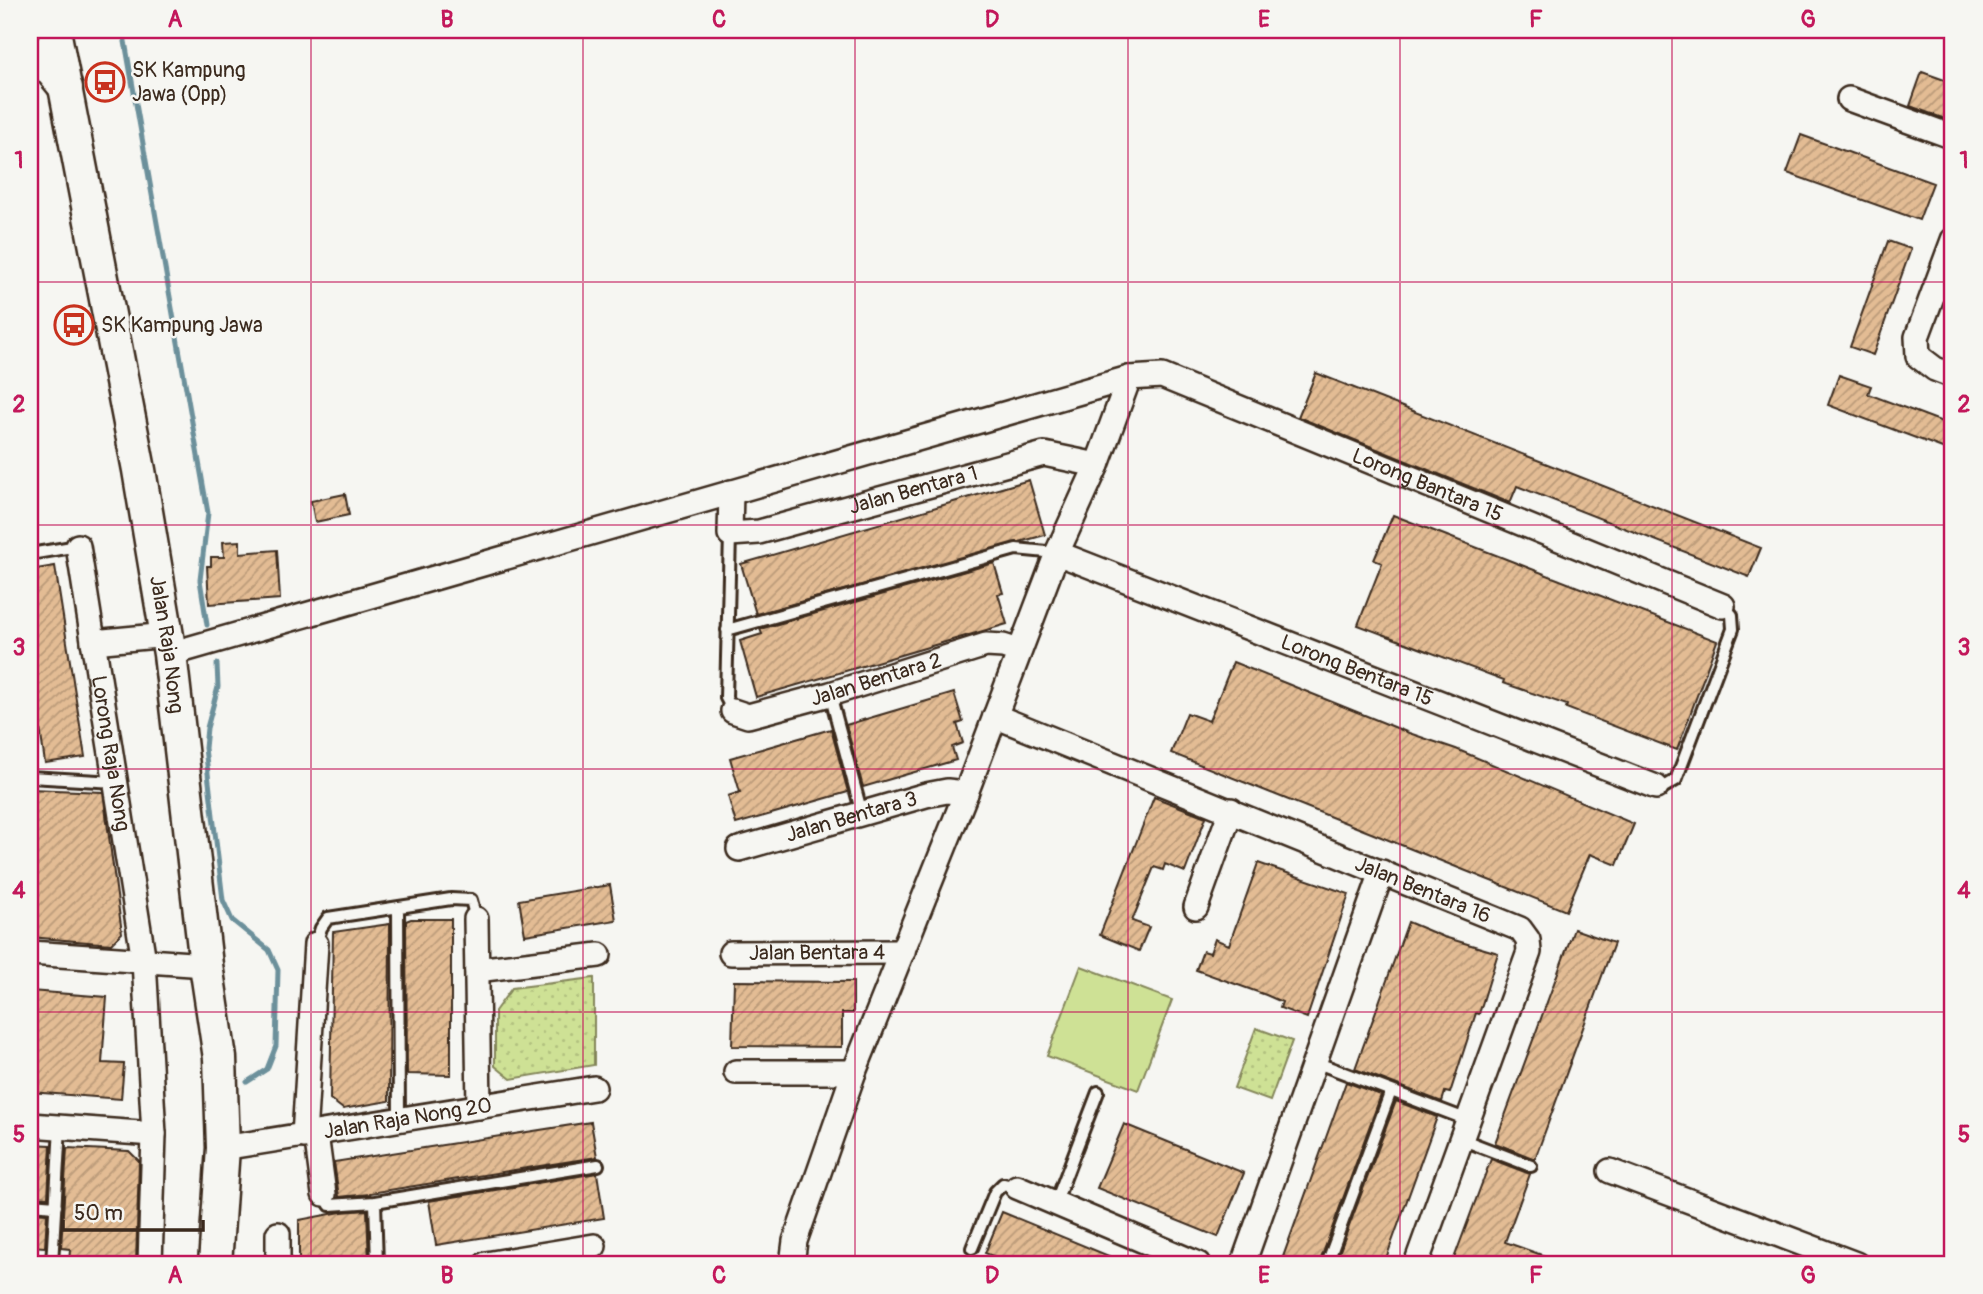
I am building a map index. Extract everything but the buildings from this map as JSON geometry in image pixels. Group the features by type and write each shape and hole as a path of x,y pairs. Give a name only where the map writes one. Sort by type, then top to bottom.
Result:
{"main road":[{"name":"Jalan Raja Nong","path":"54,30 169,644 206,965 220,1058 223,1149 215,1264"},
{"path":"30,51 67,89"}],"street":[{"path":"1849,99 1953,137"},
{"path":"1953,240 1917,337 1918,356 1935,369 1953,376"},
{"name":"Lorong Bantara 15","path":"93,642 169,644 731,492 1129,378 1162,376 1723,606"},
{"path":"792,1264 795,1241 854,1072 903,953 1057,553 1097,465 1129,378"},
{"name":"Jalan Bentara 1","path":"730,534 760,532 1044,454 1097,465"},
{"path":"730,534 731,492"},
{"name":"Lorong Raja Nong","path":"78,546 144,961 154,1135 150,1264"},
{"name":"Lorong Bentara 15","path":"1057,553 1656,787"},
{"name":"Jalan Bentara 2","path":"733,711 748,716 830,694 986,645 1019,651"},
{"name":"Jalan Bentara 16","path":"995,716 1520,929 1528,940 1529,952 1416,1264"},
{"name":"Jalan Bentara 3","path":"738,849 937,793 965,793"},
{"path":"1196,907 1231,810"},
{"path":"1243,1264 1382,872"},
{"path":"476,919 479,1107"},
{"path":"316,944 310,1135 324,1194"},
{"path":"30,953 206,965"},
{"name":"Jalan Bentara 4","path":"731,953 903,953"},
{"path":"477,970 599,955"},
{"path":"736,1072 854,1072"},
{"name":"Jalan Raja Nong 20","path":"223,1149 594,1088"},
{"path":"30,1125 154,1135"},
{"path":"1611,1171 1856,1264"},
{"path":"1017,1187 1198,1264"},
{"path":"278,1234 278,1264"},
{"path":"486,1264 594,1246"}],"lane":[{"path":"730,534 726,698 733,711"},
{"path":"30,554 78,546"},
{"path":"727,630 1016,549 1057,553"},
{"path":"1656,787 1664,787 1676,780 1733,629 1732,615 1723,606"},
{"path":"830,694 862,814"},
{"path":"30,777 116,782"},
{"path":"316,944 321,928 328,918 398,907 451,899 471,900 476,919"},
{"path":"398,907 399,1120"},
{"path":"1315,1062 1391,1091 1531,1166"},
{"path":"1327,1264 1391,1091"},
{"path":"1055,1204 1098,1092"},
{"path":"52,1264 60,1127"},
{"path":"324,1194 330,1205 375,1202 598,1165"},
{"path":"972,1248 995,1192 1003,1184 1017,1187"},
{"path":"375,1202 377,1264"},
{"path":"30,1205 56,1206"}],"green space":[{"path":"1081,966 1172,1000 1138,1090 1047,1056"},
{"path":"594,978 594,1065 511,1079 495,1066 495,1011 512,988"},
{"path":"1256,1028 1292,1041 1270,1101 1234,1088"}],"waterway":[{"path":"123,30 208,513 200,580 207,625"},
{"path":"217,664 218,687 207,728 205,748 223,900 232,920 269,950 278,970 276,1046 267,1069 247,1082"}],"place":[{"name":"SK Kampung Jawa (Opp)","path":"105,82"},
{"name":"SK Kampung Jawa","path":"74,325"}]}
